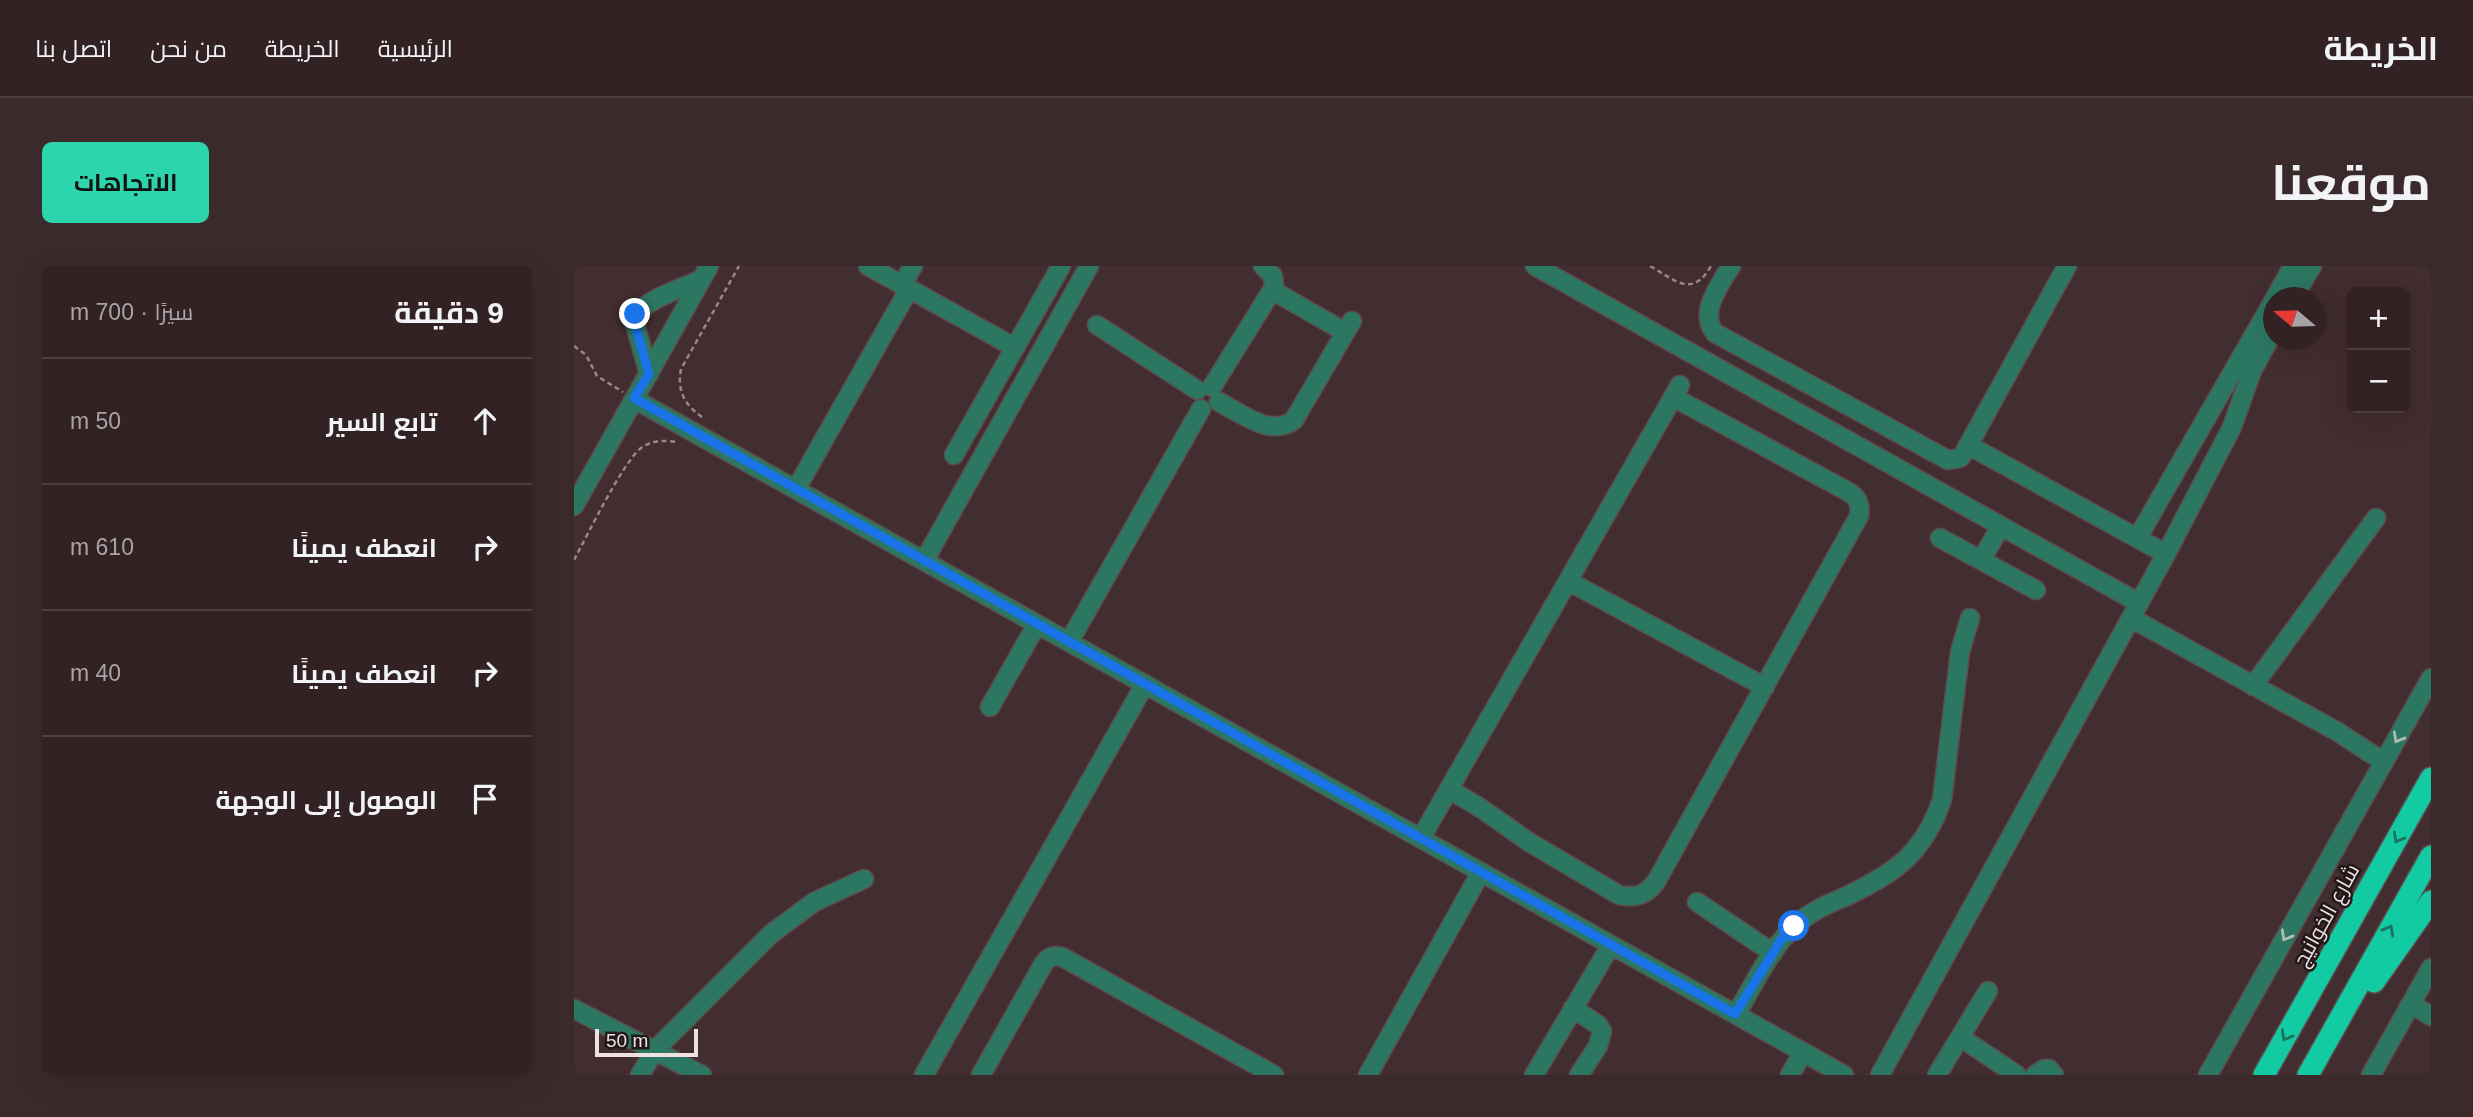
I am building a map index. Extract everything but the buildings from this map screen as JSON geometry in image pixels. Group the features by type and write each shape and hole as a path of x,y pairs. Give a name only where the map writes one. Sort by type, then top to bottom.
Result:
{"highway":[{"name":"شارع الخوانيج","path":"2264,1075 2431,778"},
{"path":"2308,1075 2431,856"},
{"path":"2332,1031 2357,1006 2431,901"}],"street":[{"path":"868,266 1014,348"},
{"path":"796,489 906,287 913,266"},
{"path":"954,455 1061,266"},
{"path":"924,561 1089,266"},
{"path":"1069,642 1201,409 1194,399 1209,393 1272,290 1275,283 1273,276 1262,266"},
{"path":"1535,266 2001,526 2253,686 2339,732 2384,762"},
{"path":"1731,266 1710,308 1709,323 1715,333 1948,460 1960,458 1968,445 2067,266"},
{"path":"2281,287 2292,266"},
{"path":"2300,287 2312,266"},
{"path":"649,374 634,321 635,314 646,304 706,273"},
{"path":"574,506 706,273"},
{"path":"1097,325 1268,427 1286,425 1294,420 1349,327 1272,290"},
{"path":"2138,537 2263,318"},
{"path":"1880,1075 2166,554 2232,427 2263,350"},
{"path":"1421,838 1676,391 1847,491 1858,501 1859,516 1653,887 1637,897 1619,895 1529,842 1449,789"},
{"path":"634,398 1844,1075"},
{"path":"1968,445 2166,554"},
{"path":"2253,686 2376,518"},
{"path":"1981,560 2001,526"},
{"path":"1940,538 2036,590"},
{"path":"1568,581 1765,687"},
{"path":"1735,1014 1773,953 1794,926 1809,914 1887,875 1906,861 1922,843 1942,800 1960,652 1970,618"},
{"path":"990,707 1037,624"},
{"path":"2208,1075 2431,678"},
{"path":"923,1075 1145,684"},
{"path":"1368,1075 1481,872"},
{"path":"640,1075 654,1051 771,934 814,902 864,879"},
{"path":"1697,902 1773,953"},
{"path":"1534,1075 1611,945"},
{"path":"981,1075 1044,963 1055,956 1064,958 1274,1075"},
{"path":"2371,1075 2431,968"},
{"path":"1937,1075 1988,991"},
{"path":"2411,1004 2431,1016"},
{"path":"1573,1008 1598,1025 1602,1031 1601,1039 1579,1075"},
{"path":"574,1009 702,1075"},
{"path":"1960,1037 2017,1075"},
{"path":"1790,1075 1803,1052"},
{"path":"2035,1075 2049,1069 2054,1075"}],"path":[{"path":"1650,266 1682,284 1689,285 1702,280 1711,266"},
{"path":"574,346 586,355 597,376 634,398"}],"route":[{"path":"635,314 634,321 649,374 634,398 1735,1014 1781,940 1794,926"}]}
